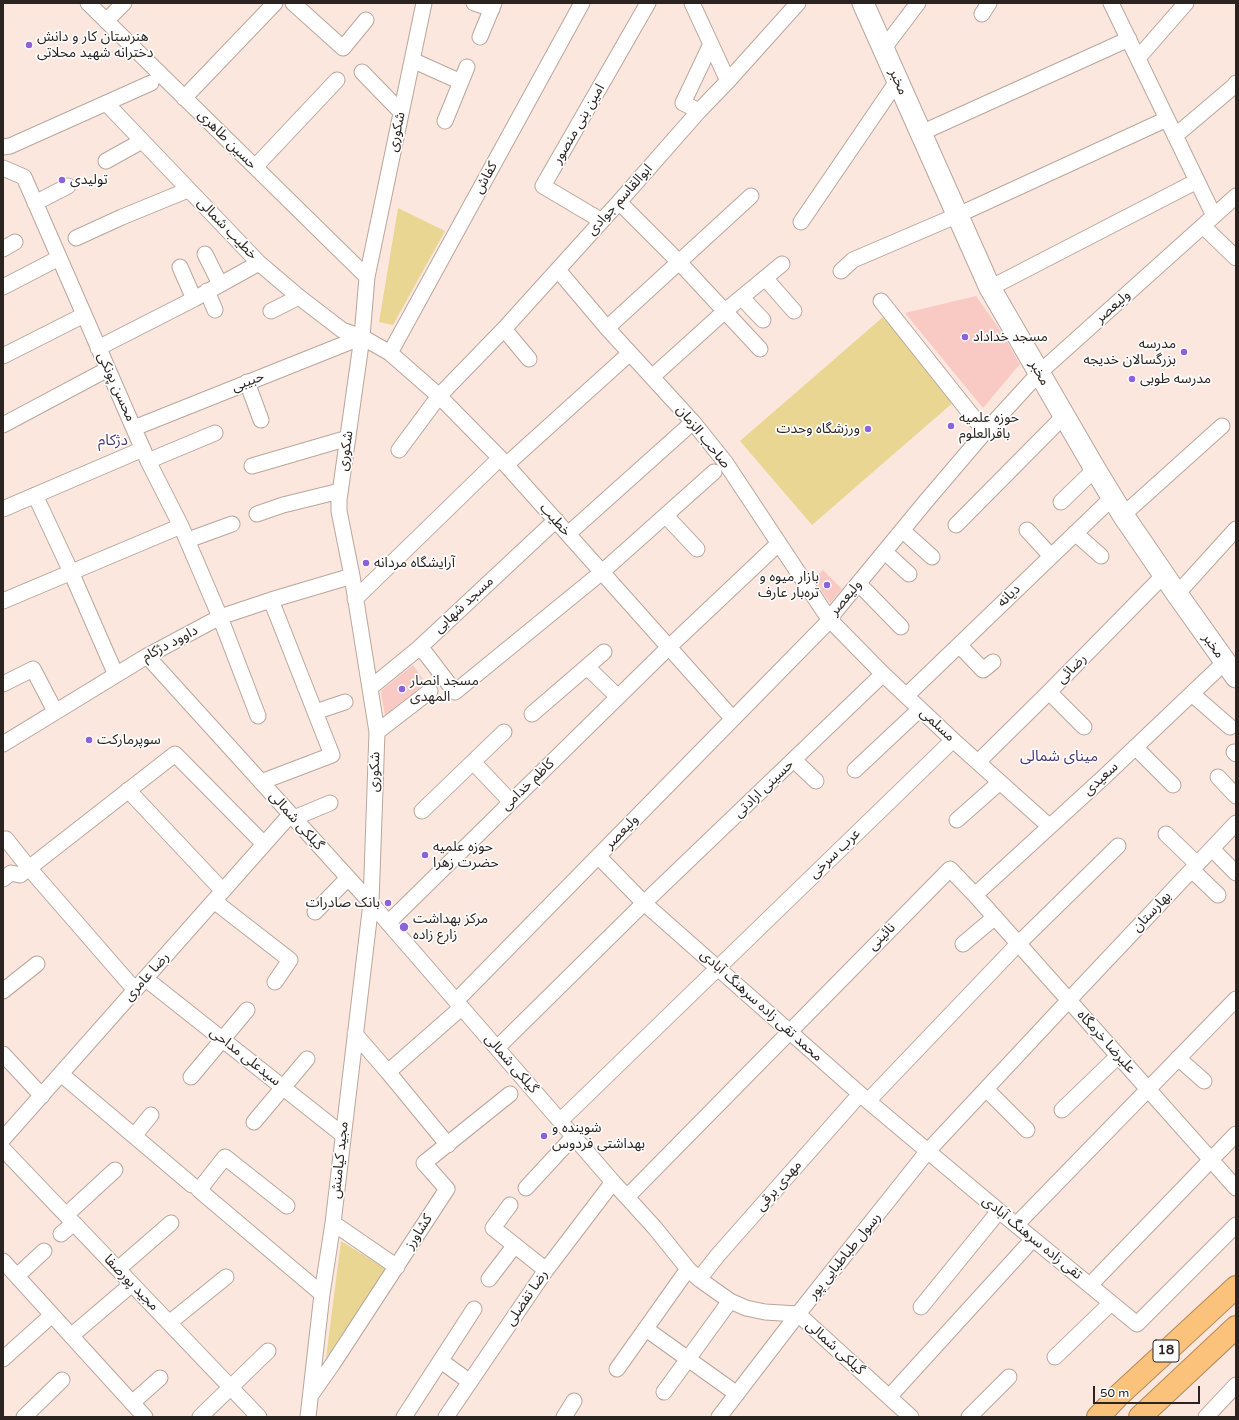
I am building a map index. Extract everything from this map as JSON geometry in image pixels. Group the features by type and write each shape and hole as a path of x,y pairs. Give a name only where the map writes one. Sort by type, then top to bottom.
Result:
{"highway":[{"name":"18","path":"1098,1417 1118,1396 1236,1287"},
{"name":"18","path":"1140,1417 1236,1328"}],"main road":[{"name":"مخبر","path":"864,3 990,288 1123,515 1176,594 1230,670"}],"street":[{"name":"حسین طاهری","path":"88,3 367,277"},
{"path":"106,21 124,3"},
{"path":"184,98 275,3"},
{"path":"293,3 342,48 366,20"},
{"name":"شکوری","path":"371,903 377,732 356,599 339,511 340,491 362,337 367,277 424,3"},
{"path":"474,3 493,6 480,37"},
{"name":"کفاش","path":"390,353 582,3"},
{"name":"امین بنی منصور","path":"602,221 543,186 648,3"},
{"path":"692,3 728,81"},
{"name":"ابوالقاسم جوادی","path":"399,450 439,396 504,329 558,270 699,111 798,3"},
{"path":"884,48 918,3"},
{"path":"1112,3 1197,181 1209,221 1236,258"},
{"path":"1138,58 1186,3"},
{"path":"921,133 1129,38"},
{"path":"699,111 682,103 711,44"},
{"path":"412,60 461,82"},
{"path":"446,121 467,67"},
{"path":"362,72 401,112"},
{"path":"255,167 338,80"},
{"path":"801,222 898,80"},
{"path":"7,146 152,83"},
{"path":"1175,136 1236,83"},
{"name":"خطیب شمالی","path":"106,103 259,263 299,297 342,330 362,337"},
{"path":"841,271 853,260 958,215 1167,119"},
{"path":"106,160 142,142"},
{"name":"محسن پونکی","path":"3,168 24,177 146,455 182,526 258,716"},
{"path":"990,288 1197,181"},
{"path":"35,203 68,186"},
{"path":"76,238 188,190"},
{"path":"607,328 751,196"},
{"name":"ولیعصر","path":"388,1072 459,1004 598,856 827,623 828,619 859,584 902,530 985,432 1040,373 1236,196"},
{"path":"619,202 679,262 760,349"},
{"path":"205,254 214,288 214,310"},
{"path":"3,288 59,258"},
{"path":"98,348 194,299 259,263"},
{"path":"652,377 725,311 782,264"},
{"path":"180,267 194,299"},
{"name":"صاحب الزمان","path":"558,270 607,328 692,422 725,462 828,619"},
{"path":"765,278 794,311"},
{"path":"271,311 299,297"},
{"path":"742,298 763,320"},
{"path":"881,301 985,432"},
{"path":"3,356 84,315"},
{"path":"504,329 529,359"},
{"name":"خطیب","path":"362,337 390,353 439,396 503,462 556,520 733,719"},
{"name":"حبیبی","path":"134,428 362,337"},
{"path":"356,599 503,462 630,353"},
{"path":"3,425 108,369"},
{"path":"247,382 261,420"},
{"path":"956,525 1064,416"},
{"path":"568,534 692,422"},
{"path":"1123,515 1222,426"},
{"path":"3,509 35,495 146,455 215,433"},
{"path":"252,466 348,438"},
{"path":"1061,502 1095,469"},
{"path":"419,648 426,654 455,692 602,572 714,472"},
{"path":"257,514 282,505 340,491"},
{"path":"35,495 71,572 116,675"},
{"name":"دیانه","path":"906,696 1113,497"},
{"path":"666,516 697,549"},
{"name":"مسجد شهابی","path":"370,688 419,648 556,520"},
{"path":"188,540 232,524"},
{"path":"3,601 182,526"},
{"path":"902,530 932,557"},
{"path":"1027,530 1051,556"},
{"path":"1176,594 1235,532"},
{"path":"1075,533 1101,556"},
{"name":"کاظم خدامی","path":"388,922 669,647 778,544"},
{"path":"885,552 909,574"},
{"name":"رضائی","path":"978,762 1164,575"},
{"name":"داوود دژکام","path":"3,744 147,656 220,618 271,600 352,576"},
{"path":"859,584 901,627"},
{"path":"261,782 332,755 271,600"},
{"name":"مسلمی","path":"828,619 906,696 1049,826"},
{"path":"959,645 983,670 993,662"},
{"path":"532,714 604,652"},
{"name":"گيلکی شمالی","path":"147,656 388,922 694,1274 730,1301 746,1308 765,1312 798,1314 911,1417"},
{"path":"3,684 32,665 55,711"},
{"path":"587,667 618,697"},
{"name":"سعیدی","path":"976,895 1192,694 1230,670"},
{"name":"حسینی ارادتی","path":"497,1048 644,903 883,674"},
{"path":"377,732 430,691"},
{"path":"1049,692 1084,727"},
{"path":"1192,694 1230,727"},
{"path":"315,712 345,702"},
{"path":"855,770 920,709"},
{"path":"422,811 504,732"},
{"name":"عرب سرخی","path":"560,1121 953,740"},
{"path":"1135,747 1173,785"},
{"path":"3,879 11,873 20,875 174,754 264,844"},
{"path":"794,760 816,781"},
{"path":"473,762 511,802"},
{"path":"1218,777 1236,796"},
{"path":"957,820 1000,782"},
{"path":"128,790 218,896 290,960 275,982"},
{"path":"292,816 330,803"},
{"name":"رضا عامری","path":"3,1140 264,844 292,816"},
{"name":"بهارستان","path":"986,1089 1236,823"},
{"path":"1166,834 1218,895"},
{"path":"3,841 6,839 28,868 135,990"},
{"name":"مهدی برقی","path":"617,1369 646,1329 694,1274 718,1255 864,1097 1118,846"},
{"path":"1212,849 1236,874"},
{"name":"محمد تقی زاده سرهنگ آبادی","path":"598,856 644,903 927,1152"},
{"name":"نائینی","path":"789,1032 950,869 976,895"},
{"path":"315,912 348,878"},
{"name":"علیرضا خرمگاه","path":"976,895 1236,1188"},
{"name":"مجید کیامنش","path":"308,1417 322,1294 333,1223 354,1034 371,903"},
{"path":"964,944 995,917"},
{"path":"3,991 37,964"},
{"name":"سیدعلی مداحی","path":"146,979 343,1135"},
{"path":"1016,1225 1236,999"},
{"path":"191,1077 247,1010"},
{"path":"627,1197 789,1032"},
{"path":"354,1034 388,1072 448,1145"},
{"path":"3,1054 42,1096"},
{"path":"1062,1110 1118,1056"},
{"path":"1178,1058 1204,1081"},
{"path":"254,1122 307,1059"},
{"path":"61,1074 322,1294"},
{"path":"986,1089 1027,1130"},
{"name":"رسول طباطبایی پور","path":"719,1417 798,1314 927,1152 986,1089"},
{"name":"کشاورز","path":"311,1395 397,1267 447,1189 424,1163 510,1094"},
{"path":"134,1136 152,1115"},
{"path":"1090,1285 1236,1134"},
{"path":"526,1188 574,1136"},
{"name":"مجید پورصفا","path":"3,1149 259,1417"},
{"name":"تقی زاده سرهنگ آبادی","path":"927,1152 1138,1324 1236,1225"},
{"path":"195,1187 225,1157 287,1206"},
{"path":"61,1234 70,1219 115,1170"},
{"name":"رضا تفضلی","path":"446,1417 546,1270 613,1182"},
{"path":"510,1205 493,1228 546,1270"},
{"path":"921,1307 999,1212"},
{"path":"118,1269 171,1223"},
{"path":"333,1223 397,1267"},
{"path":"889,1397 1033,1239"},
{"path":"489,1279 515,1245"},
{"path":"18,1276 44,1251"},
{"path":"3,1260 145,1417"},
{"path":"169,1323 226,1277"},
{"path":"71,1336 132,1284"},
{"path":"664,1392 730,1301"},
{"path":"1055,1356 1111,1303"},
{"path":"404,1417 474,1309"},
{"path":"3,1359 52,1315"},
{"path":"646,1329 737,1394"},
{"path":"200,1417 268,1351"},
{"path":"441,1361 470,1382"},
{"path":"969,1417 1009,1377"},
{"path":"132,1403 160,1378"},
{"path":"24,1417 62,1380"},
{"path":"1206,1417 1236,1385"},
{"path":"564,1417 574,1400"}],"shaded area":[{"path":"398,208 445,231 393,325 379,322"},
{"path":"883,317 956,400 812,525 740,441"},
{"path":"341,1241 386,1269 326,1358"}],"building":[{"name":"مسجد خداداد","path":"976,296 1000,330 1020,364 983,408 905,313"},
{"name":"بازار میوه و تره‌بار عارف","path":"823,570 842,589 830,603 813,579"},
{"name":"مسجد انصار المهدی","path":"413,665 426,683 385,715 381,694 382,690"}],"place":[{"name":"هنرستان کار و دانش دخترانه شهید محلاتی","path":"29,45"},
{"name":"تولیدی","path":"62,180"},
{"name":"مسجد خداداد","path":"965,337"},
{"name":"مدرسه بزرگسالان خدیجه","path":"1184,352"},
{"name":"مدرسه طوبی","path":"1132,379"},
{"name":"حوزه علمیه باقرالعلوم","path":"951,426"},
{"name":"ورزشگاه وحدت","path":"868,429"},
{"name":"آرایشگاه مردانه","path":"366,563"},
{"name":"بازار میوه و تره‌بار عارف","path":"827,585"},
{"name":"مسجد انصار المهدی","path":"402,689"},
{"name":"سوپرمارکت","path":"89,740"},
{"name":"حوزه علمیه حضرت زهرا","path":"425,855"},
{"name":"بانک صادرات","path":"388,903"},
{"name":"مرکز بهداشت زارع زاده","path":"404,927"},
{"name":"شوینده و بهداشتی فردوس","path":"544,1136"}],"district":[{"name":"دژکام","path":"113,441"},
{"name":"مینای شمالی","path":"1059,757"}]}
